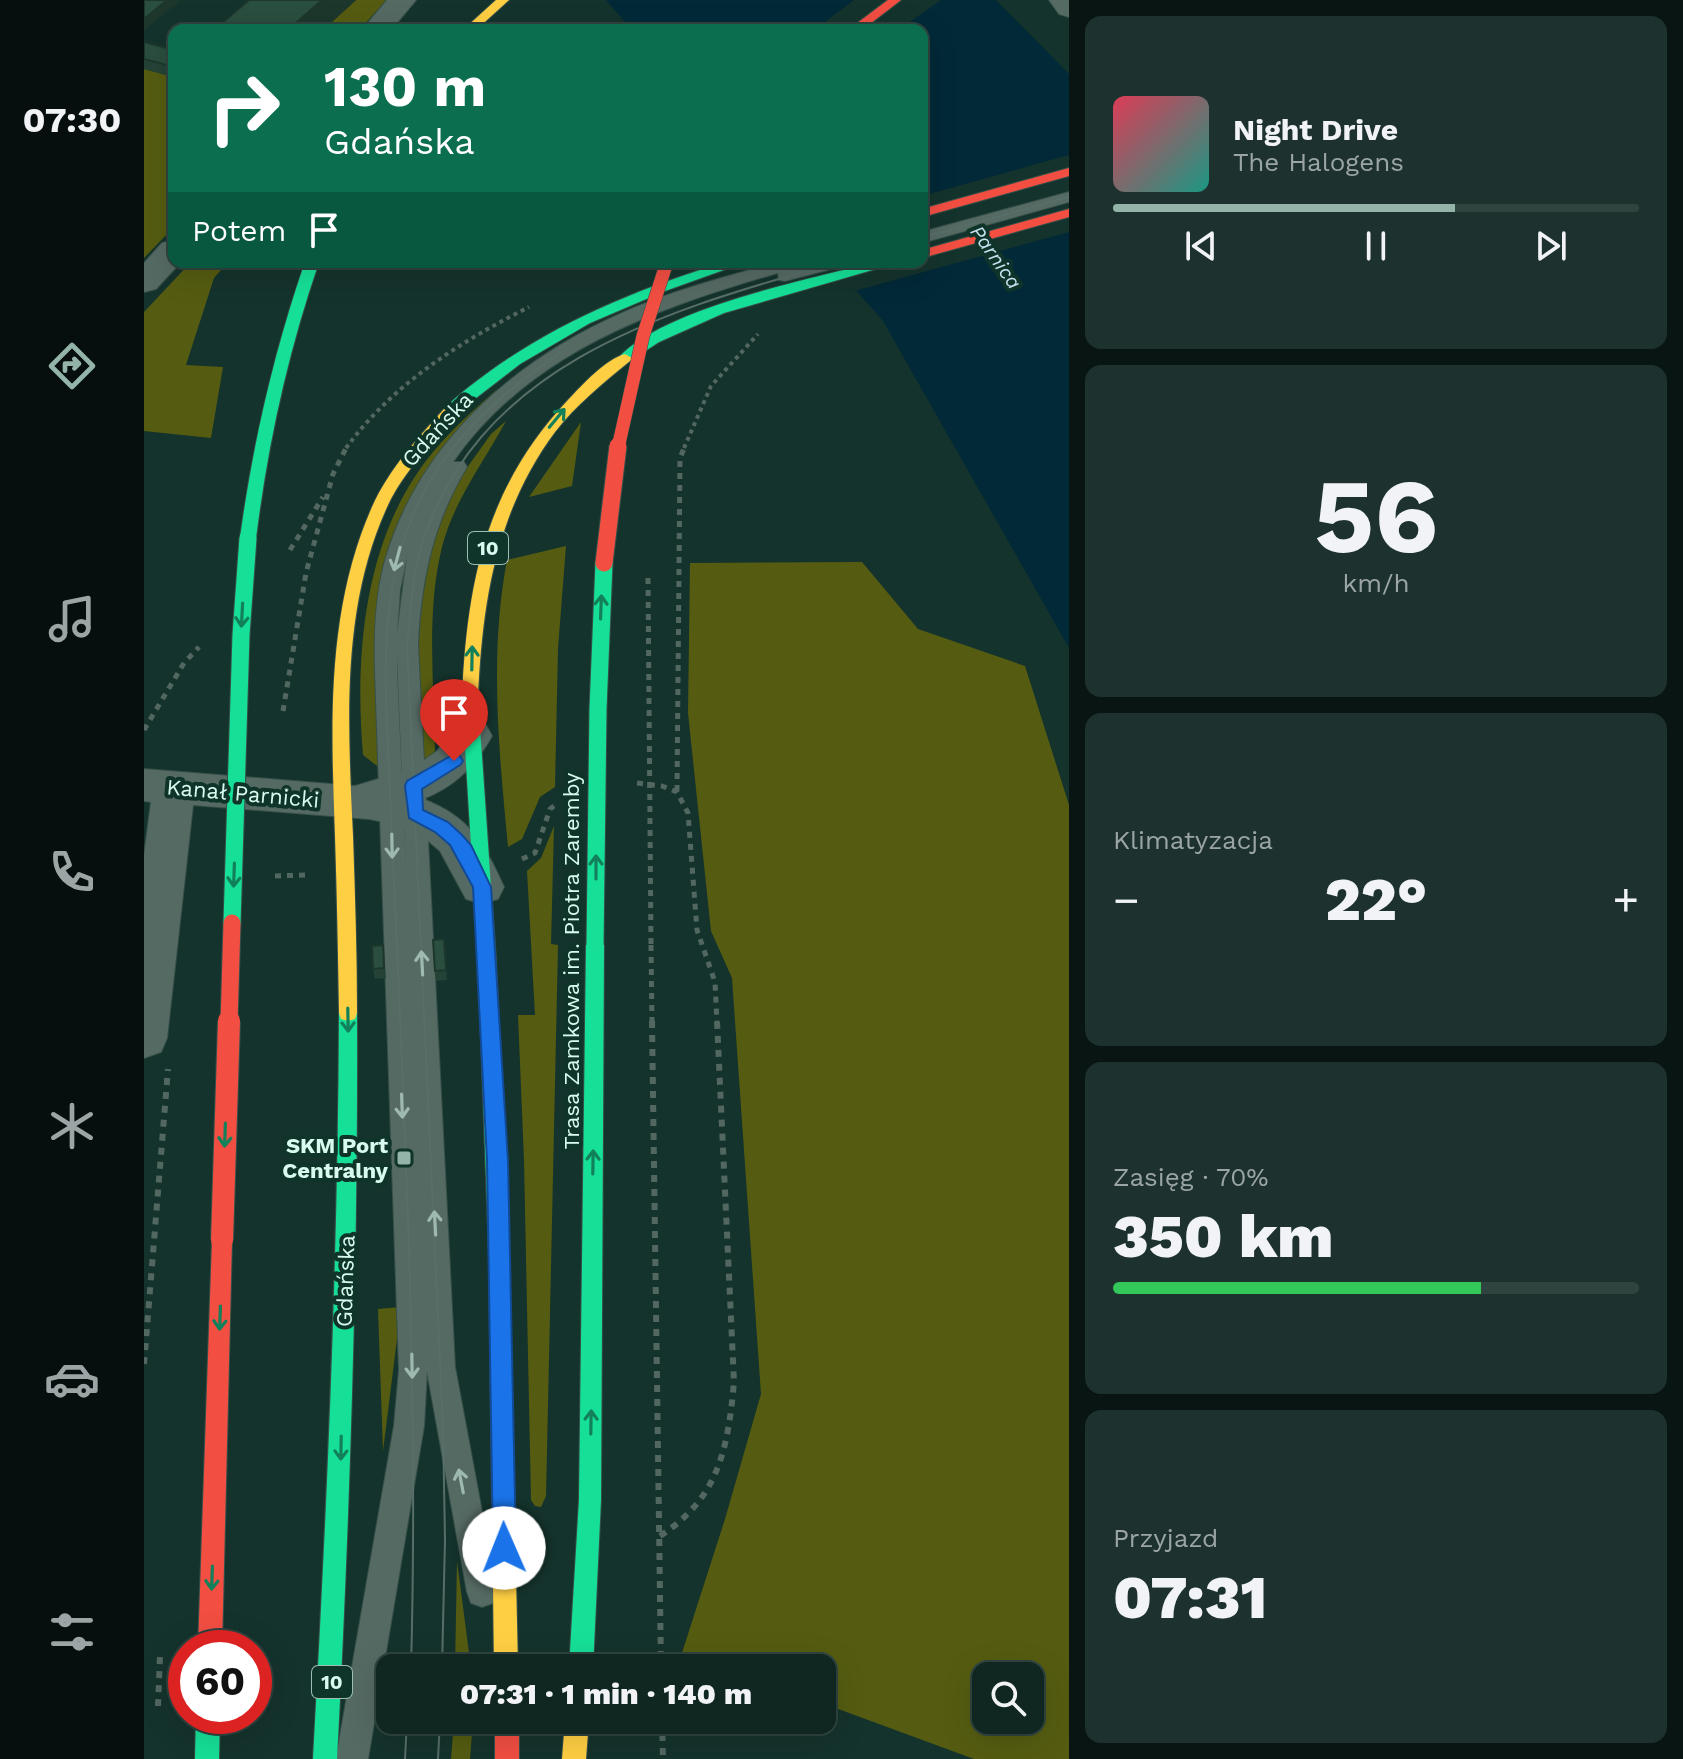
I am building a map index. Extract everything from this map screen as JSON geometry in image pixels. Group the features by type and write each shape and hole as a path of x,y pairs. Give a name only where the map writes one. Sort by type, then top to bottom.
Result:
{"main road":[{"path":"476,24 503,0"},
{"path":"862,24 895,0"},
{"path":"928,211 1069,172"},
{"path":"928,252 1069,213"},
{"path":"211,1630 241,651 248,538 263,434 283,343 310,268"},
{"name":"Trasa Zamkowa im. Piotra Zaremby","path":"582,1654 590,1500 596,717 608,495 629,373 643,322 665,268"},
{"name":"Gdańska","path":"325,1759 337,1604 349,1109 339,690 345,618 370,527 387,489 407,457 474,388 540,341 586,315 640,293 720,268"},
{"name":"10","path":"506,1654 497,1161 471,736 472,636 486,556 511,487 541,438 559,414 612,366 672,331 832,269"},
{"path":"207,1759 208,1734"},
{"path":"574,1759 576,1734"}],"street":[{"path":"381,24 402,0"},
{"path":"1063,0 1069,8"},
{"path":"144,282 168,256"},
{"path":"342,802 402,800 454,761 471,736"},
{"path":"156,1052 151,926 159,786"},
{"name":"Kanał Parnicki","path":"159,786 342,802"},
{"path":"402,800 456,840 482,887"}],"lane":[{"path":"928,226 1069,187"},
{"path":"928,236 1069,197"},
{"path":"492,1654 441,1367 402,800 385,646 390,585 409,520 434,474 450,451 509,389 585,338 668,301 778,268"},
{"path":"352,1759 409,1426 413,1370 402,800 412,575 422,538 437,502 469,451 497,418 567,362 610,338 686,306 832,269"}],"path":[{"path":"660,1536 691,1513 710,1490 731,1430 734,1382 715,982 697,930 688,813 677,792 680,458 711,386 767,324"},
{"path":"648,574 661,1654"},
{"path":"631,782 662,786 677,792"},
{"path":"517,859 535,853 550,809 560,802"},
{"path":"144,1364 155,1204 156,1052"},
{"path":"662,1734 663,1759"}],"green space":[{"path":"356,0 387,0 365,24 330,24"},
{"path":"144,69 168,75 168,233 144,258"},
{"path":"185,268 223,268 214,278 186,365 223,367 211,438 144,431 144,312"},
{"path":"497,389 463,425 408,505 381,769 363,755 360,684 366,611 383,542 397,509 423,465 452,430"},
{"path":"506,421 462,497 442,547 432,622 435,750 431,761 424,765 414,634 431,539 459,479 491,434"},
{"path":"581,422 572,486 529,497"},
{"path":"566,546 558,648 555,787 540,797 522,839 508,847 497,703 498,631 507,560"},
{"path":"862,562 918,629 1025,666 1069,805 1069,1759 974,1759 836,1708 836,1654 682,1654 761,1394 732,978 711,931 688,713 690,563"},
{"path":"554,826 551,944 558,945 546,1496 541,1507 535,1506 531,1500 518,1015 535,1015 527,871 541,858"},
{"path":"401,1307 383,1451 378,1309"},
{"path":"457,1561 469,1654 455,1654"},
{"path":"453,1734 472,1734 470,1759 451,1759"}],"water":[{"name":"Parnica","path":"606,0 996,0 1069,74 1069,648 883,321 836,268 928,268 928,24 627,24"}],"pier":[{"path":"854,0 941,0 907,24 822,24"},
{"path":"1069,155 1069,232 851,292 831,268 928,268 928,194"}],"building":[{"path":"144,0 167,0 144,19"},
{"path":"249,0 322,0 295,24 221,24"},
{"path":"144,42 168,48 168,65 144,59"},
{"path":"444,939 446,970 435,971 433,940"},
{"path":"383,945 384,968 373,969 372,946"}],"tram line":[{"path":"928,236 1069,197"},
{"path":"442,1654 443,1427 407,645 419,554 446,488 484,434 531,390 585,354 645,325 708,301 816,268"},
{"path":"411,1654 413,1426 410,1305 386,641 392,589 403,542 420,499 444,460 475,423 513,388 560,353"},
{"path":"405,1759 406,1734"},
{"path":"438,1759 439,1734"}],"traffic: fast":[{"path":"248,538 272,398 310,268"},
{"path":"449,412 515,360 549,339 622,303 719,268"},
{"path":"625,358 654,339 719,310 869,268"},
{"path":"232,923 241,635 248,538"},
{"path":"595,945 598,709 604,563"},
{"path":"470,698 487,960 499,1257"},
{"path":"582,1654 590,1500 595,945"},
{"path":"325,1759 338,1523 348,1176 348,1013"},
{"path":"207,1759 208,1734"}],"traffic: slow":[{"path":"476,24 503,0"},
{"path":"470,698 478,597 489,550 504,507 524,465 551,427 584,391 625,358"},
{"path":"348,1013 341,723 349,610 361,556 381,504 410,456 449,412"},
{"path":"499,1257 506,1654"},
{"path":"574,1759 576,1734"}],"traffic: jam":[{"path":"862,24 895,0"},
{"path":"928,211 1069,172"},
{"path":"928,252 1069,213"},
{"path":"604,563 612,486 625,410 643,336 665,268"},
{"path":"222,1240 232,923"},
{"path":"211,1630 222,1240"},
{"path":"507,1734 507,1759"}],"place":[{"name":"SKM Port Centralny","path":"404,1158"}],"route":[{"path":"454,761 413,786 415,814 442,827 456,840 472,863 482,887 497,1161 504,1548"}]}
